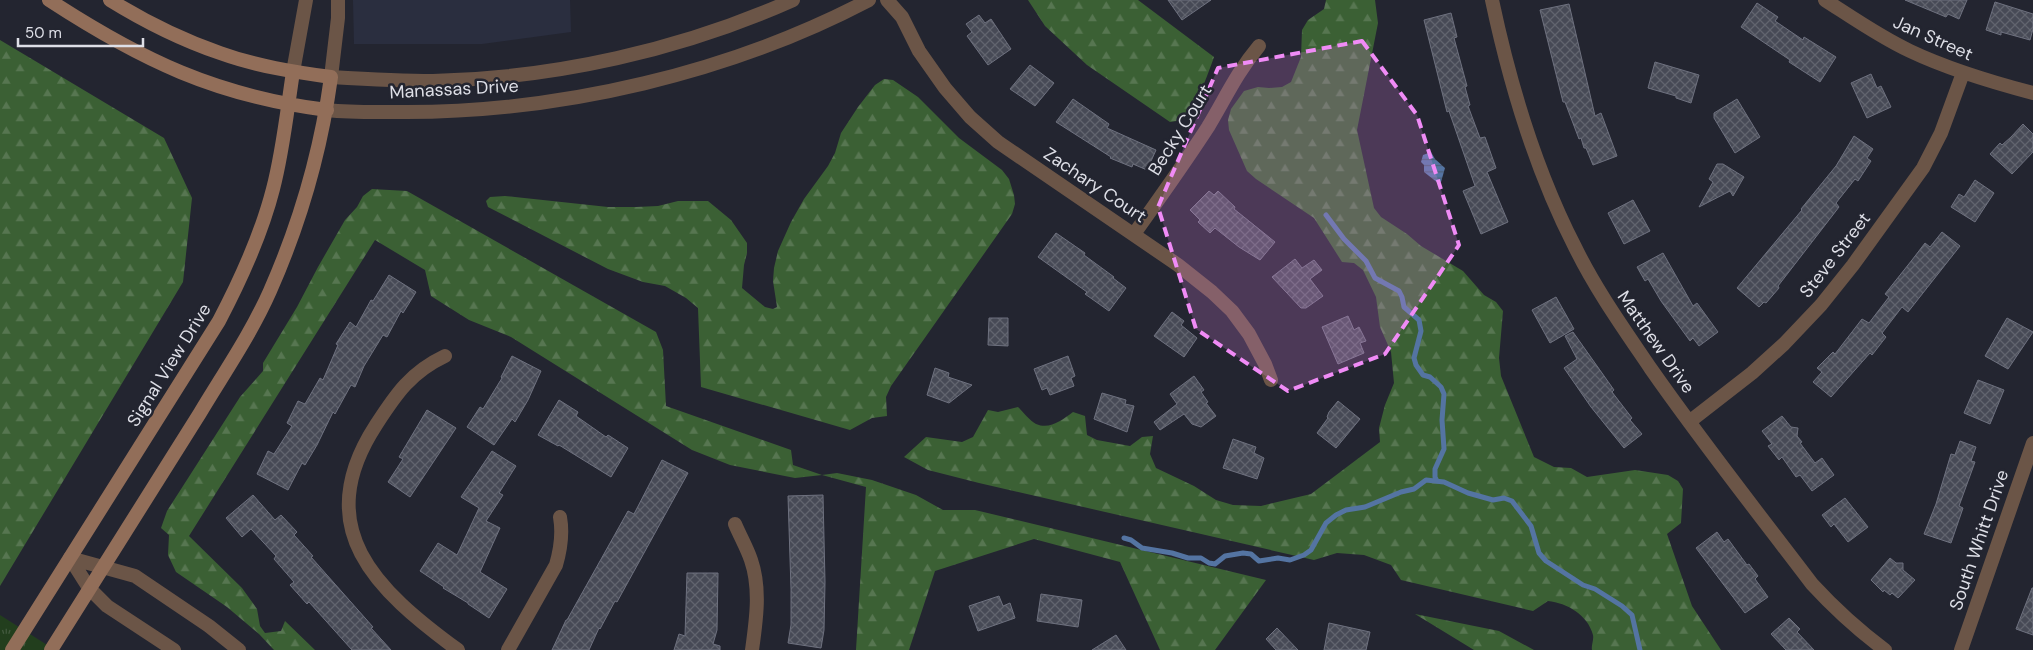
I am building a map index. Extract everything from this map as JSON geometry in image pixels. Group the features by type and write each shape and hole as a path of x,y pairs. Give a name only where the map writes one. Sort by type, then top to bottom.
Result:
{"main road":[{"name":"Manassas Drive","path":"49,0 109,38 179,73 216,86 288,105 327,110"},
{"name":"Manassas Drive","path":"110,0 139,18 219,53 263,66 331,77"},
{"name":"Signal View Drive","path":"12,650 219,321 238,285 251,255 273,190 283,144 293,72"},
{"path":"51,650 205,405 251,329 266,300 288,248 302,204 327,110 331,77"}],"street":[{"path":"293,72 306,0"},
{"path":"331,77 338,18 338,0"},
{"name":"Manassas Drive","path":"331,77 434,81 512,75 614,59 670,45 793,0"},
{"name":"Manassas Drive","path":"327,110 438,112 504,107 568,99 697,70 813,26 869,0"},
{"name":"Zachary Court","path":"887,0 902,16 919,51 945,88 970,117 998,142 1134,234 1212,292 1232,311 1249,334 1271,380"},
{"name":"Zachary Court","path":"900,0 902,16"},
{"name":"Matthew Drive","path":"1492,0 1506,60 1527,132 1556,208 1578,254 1604,301 1688,422 1812,584 1847,620 1885,650"},
{"name":"Jan Street","path":"1825,0 1870,30 1910,51 1963,73 2033,93"},
{"name":"Becky Court","path":"1134,234 1191,153 1213,118 1233,80 1259,46"},
{"name":"Steve Street","path":"1688,422 1752,373 1784,344 1821,305 1853,265 1923,168 1941,133 1963,73"},
{"path":"445,356 427,364 412,376 390,404 358,456 350,485 349,502 350,524 354,540 368,565 386,589 406,610 458,650"},
{"name":"South Whitt Drive","path":"1961,650 2033,443"},
{"path":"508,650 556,565 561,551 562,533 560,517"},
{"path":"735,524 751,561 756,585 756,619 752,650"},
{"path":"70,558 135,576 209,626 239,650"},
{"path":"70,558 89,588 107,606 174,650"}],"highlighted area":[{"path":"1362,41 1417,115 1459,245 1385,354 1288,391 1196,329 1158,207 1218,68"}],"shaded area":[{"path":"353,0 570,0 571,32 482,44 354,44"}],"green space":[{"path":"1028,0 1138,0 1214,57 1201,91 1192,108 1182,119 1170,122 1087,65 1045,26"},
{"path":"1326,0 1375,0 1378,23 1357,130 1374,208 1381,217 1421,246 1463,271 1484,295 1496,302 1503,311 1499,358 1501,376 1534,457 1554,467 1571,468 1587,477 1635,470 1668,475 1678,481 1683,489 1681,523 1667,534 1692,606 1721,650 1592,650 1593,635 1587,622 1576,611 1555,602 1548,601 1533,611 1401,580 1391,565 1364,555 1337,553 1314,560 979,483 928,470 904,457 926,437 962,442 973,437 988,410 998,412 1018,407 1029,419 1041,426 1056,423 1073,412 1085,416 1087,435 1097,440 1130,446 1142,437 1153,436 1150,454 1156,468 1194,486 1216,500 1233,505 1261,506 1311,494 1380,442 1379,428 1385,405 1394,383 1391,352 1380,327 1376,297 1363,270 1354,263 1342,262 1314,218 1247,171 1229,130 1228,120 1231,109 1244,91 1258,87 1282,87 1291,82 1301,57 1302,30 1308,20 1324,9"},
{"path":"0,40 164,138 192,198 183,282 0,586"},
{"path":"884,79 893,80 918,97 959,138 1002,170 1009,179 1015,204 1012,214 891,386 886,397 887,416 872,418 850,430 701,387 698,308 686,298 665,286 643,282 608,269 488,207 486,201 490,197 505,196 608,207 636,207 658,206 678,201 708,201 731,220 747,243 742,288 765,307 773,309 777,307 773,281 774,268 778,251 791,222 804,199 828,166 835,153 841,133 875,85"},
{"path":"372,189 407,191 656,332 663,350 666,406 791,450 793,465 822,475 795,478 730,465 692,450 511,337 469,320 431,296 425,270 375,240 189,536 242,588 257,609 260,626 265,633 281,631 285,621 315,650 274,650 259,634 227,607 176,572 168,555 169,535 161,528 167,511 240,397 263,371 263,363 297,307 345,220 357,207 363,196"},
{"path":"837,473 872,480 916,495 943,510 975,510 1266,580 1215,650 1160,650 1120,562 1034,539 935,571 909,650 856,650 866,487 822,475"},
{"path":"1415,614 1499,631 1534,650 1474,650"},
{"path":"0,615 55,650 0,650"}],"water":[{"path":"1431,152 1435,159 1445,168 1441,182 1438,183 1424,172 1424,165 1421,162 1423,155"}],"building":[{"path":"1168,0 1211,0 1182,20"},
{"path":"1905,0 1967,0 1959,19 1948,14 1946,17"},
{"path":"1995,2 2033,14 2033,29 2030,40 2001,32 2001,35 1986,30"},
{"path":"1757,3 1778,17 1775,21 1803,40 1804,37 1836,57 1820,82 1741,27"},
{"path":"1569,4 1595,116 1601,113 1617,156 1593,165 1581,138 1579,139 1565,102 1563,102 1540,10"},
{"path":"1451,13 1457,37 1454,38 1467,86 1465,87 1470,105 1468,106 1480,138 1485,137 1496,168 1487,172 1508,222 1481,234 1463,191 1475,186 1449,111 1447,112 1424,20"},
{"path":"979,15 985,23 991,19 1011,49 988,65 967,36 972,32 966,24"},
{"path":"1655,62 1699,75 1691,103 1676,98 1676,96 1648,88"},
{"path":"1030,65 1054,83 1035,106 1010,89"},
{"path":"1871,74 1877,88 1881,86 1891,107 1867,118 1851,83"},
{"path":"1073,99 1109,124 1107,128 1156,150 1147,170 1133,164 1132,167 1110,158 1056,122"},
{"path":"1737,99 1760,137 1735,153 1714,118 1714,113"},
{"path":"2023,124 2033,134 2033,152 2012,174 1990,154 2000,143 2002,145 2011,137"},
{"path":"1854,136 1873,149 1867,158 1871,161 1858,181 1855,179 1836,203 1839,207 1778,286 1779,288 1766,303 1764,302 1759,307 1737,288 1836,166"},
{"path":"1717,164 1723,164 1744,177 1733,196 1730,191 1699,207 1713,182 1709,179"},
{"path":"1975,180 1994,193 1975,222 1951,207 1959,194 1964,197"},
{"path":"1209,191 1214,195 1218,191 1235,207 1234,209 1275,242 1260,260 1239,247 1215,228 1210,233 1198,222 1200,220 1190,210"},
{"path":"1633,200 1650,231 1624,244 1608,213"},
{"path":"1942,232 1960,246 1908,312 1902,307 1882,333 1886,337 1872,355 1870,353 1831,397 1813,382 1822,372 1817,368 1833,352 1835,354 1862,319 1869,323 1889,297 1885,294 1925,243 1930,247"},
{"path":"1056,233 1085,253 1084,255 1126,288 1109,311 1085,294 1087,292 1038,257"},
{"path":"1663,253 1693,306 1697,303 1718,332 1699,346 1693,338 1690,341 1661,301 1648,279 1645,281 1637,267"},
{"path":"1295,259 1302,268 1314,260 1322,270 1310,279 1323,296 1306,308 1301,308 1272,277"},
{"path":"389,275 416,292 403,313 401,311 387,337 383,335 364,366 355,387 351,385 335,414 333,412 305,465 302,463 288,490 257,474 268,451 274,454 292,426 287,423 298,401 305,404 320,378 323,380 338,345 336,344 350,322 356,327 371,300 373,301"},
{"path":"1556,297 1574,329 1550,343 1532,310"},
{"path":"1172,312 1184,321 1181,325 1197,338 1184,357 1154,336"},
{"path":"1348,316 1354,330 1359,327 1366,341 1360,343 1364,353 1338,364 1322,327"},
{"path":"989,318 1008,318 1008,346 988,345"},
{"path":"2007,318 2033,332 2008,369 1985,356"},
{"path":"1573,332 1614,390 1612,392 1632,418 1630,420 1642,434 1624,448 1591,407 1564,368 1577,359 1565,336"},
{"path":"512,356 541,371 528,400 515,422 512,419 494,445 467,427 480,407 483,409 502,378"},
{"path":"1068,356 1075,376 1071,378 1074,386 1050,395 1047,388 1042,390 1034,369"},
{"path":"935,368 949,373 948,377 972,385 949,403 927,395"},
{"path":"1194,376 1204,390 1201,392 1208,402 1206,403 1216,416 1201,427 1192,424 1184,414 1160,430 1154,422 1177,404 1170,394"},
{"path":"1978,380 2004,390 1990,424 1964,413"},
{"path":"1102,393 1126,400 1125,404 1134,406 1127,432 1094,419"},
{"path":"559,400 578,412 576,416 606,437 608,435 628,448 611,477 559,445 538,435"},
{"path":"1338,401 1360,419 1336,448 1317,433"},
{"path":"427,410 456,428 410,497 388,482 403,459 399,457"},
{"path":"1782,416 1791,427 1798,428 1797,436 1802,442 1800,443 1815,463 1822,458 1834,475 1812,491 1800,475 1796,477 1782,457 1779,460 1768,446 1772,444 1762,431"},
{"path":"1233,439 1256,447 1254,453 1264,458 1257,479 1223,468"},
{"path":"1960,441 1976,447 1971,461 1975,462 1959,506 1963,508 1951,543 1924,534 1936,504 1951,454 1955,455"},
{"path":"492,451 516,466 499,493 503,495 486,521 500,528 480,572 507,589 489,618 420,571 438,543 457,555 479,508 461,497"},
{"path":"662,460 688,473 617,602 615,601 599,628 589,650 552,650 566,620 628,511 634,514"},
{"path":"253,495 275,520 281,515 297,532 294,535 313,556 311,557 391,650 352,650 309,602 307,604 290,585 294,582 274,559 276,556 251,529 242,537 226,518"},
{"path":"823,495 825,582 824,630 821,648 788,643 791,625 791,589 788,496"},
{"path":"1845,498 1868,527 1848,542 1834,524 1831,527 1822,515"},
{"path":"1717,532 1724,542 1728,539 1747,565 1749,564 1758,576 1755,579 1768,597 1745,613 1696,548"},
{"path":"1890,558 1896,563 1903,563 1903,570 1915,580 1898,598 1892,593 1890,595 1884,590 1883,592 1871,580"},
{"path":"687,573 718,573 717,630 713,644 720,646 720,650 674,650 679,634 685,636"},
{"path":"2033,588 2033,635 2016,629"},
{"path":"1041,594 1082,600 1078,627 1037,621"},
{"path":"999,596 1003,606 1010,603 1015,618 978,631 969,606"},
{"path":"1789,618 1800,629 1797,632 1814,650 1786,650 1771,634"},
{"path":"1329,623 1370,632 1366,650 1324,650"},
{"path":"1277,628 1298,650 1276,650 1266,639"},
{"path":"1116,635 1126,650 1092,650"}],"waterway":[{"path":"1326,215 1344,239 1366,261 1375,278 1399,291 1404,307 1419,320 1421,331 1414,358 1416,365 1423,375 1430,377 1441,387 1444,394 1442,420 1444,449 1435,469 1437,481"},
{"path":"1124,538 1131,540 1142,548 1188,558 1201,558 1215,564 1225,556 1243,553 1251,554 1259,561 1278,558 1290,560 1304,555 1311,550 1326,523 1336,515 1346,510 1365,507 1401,492 1414,489 1426,480 1444,482 1468,493 1493,500 1504,498 1512,501 1531,526 1539,553 1546,561 1583,585 1595,589 1622,606 1632,615 1640,650"}]}
